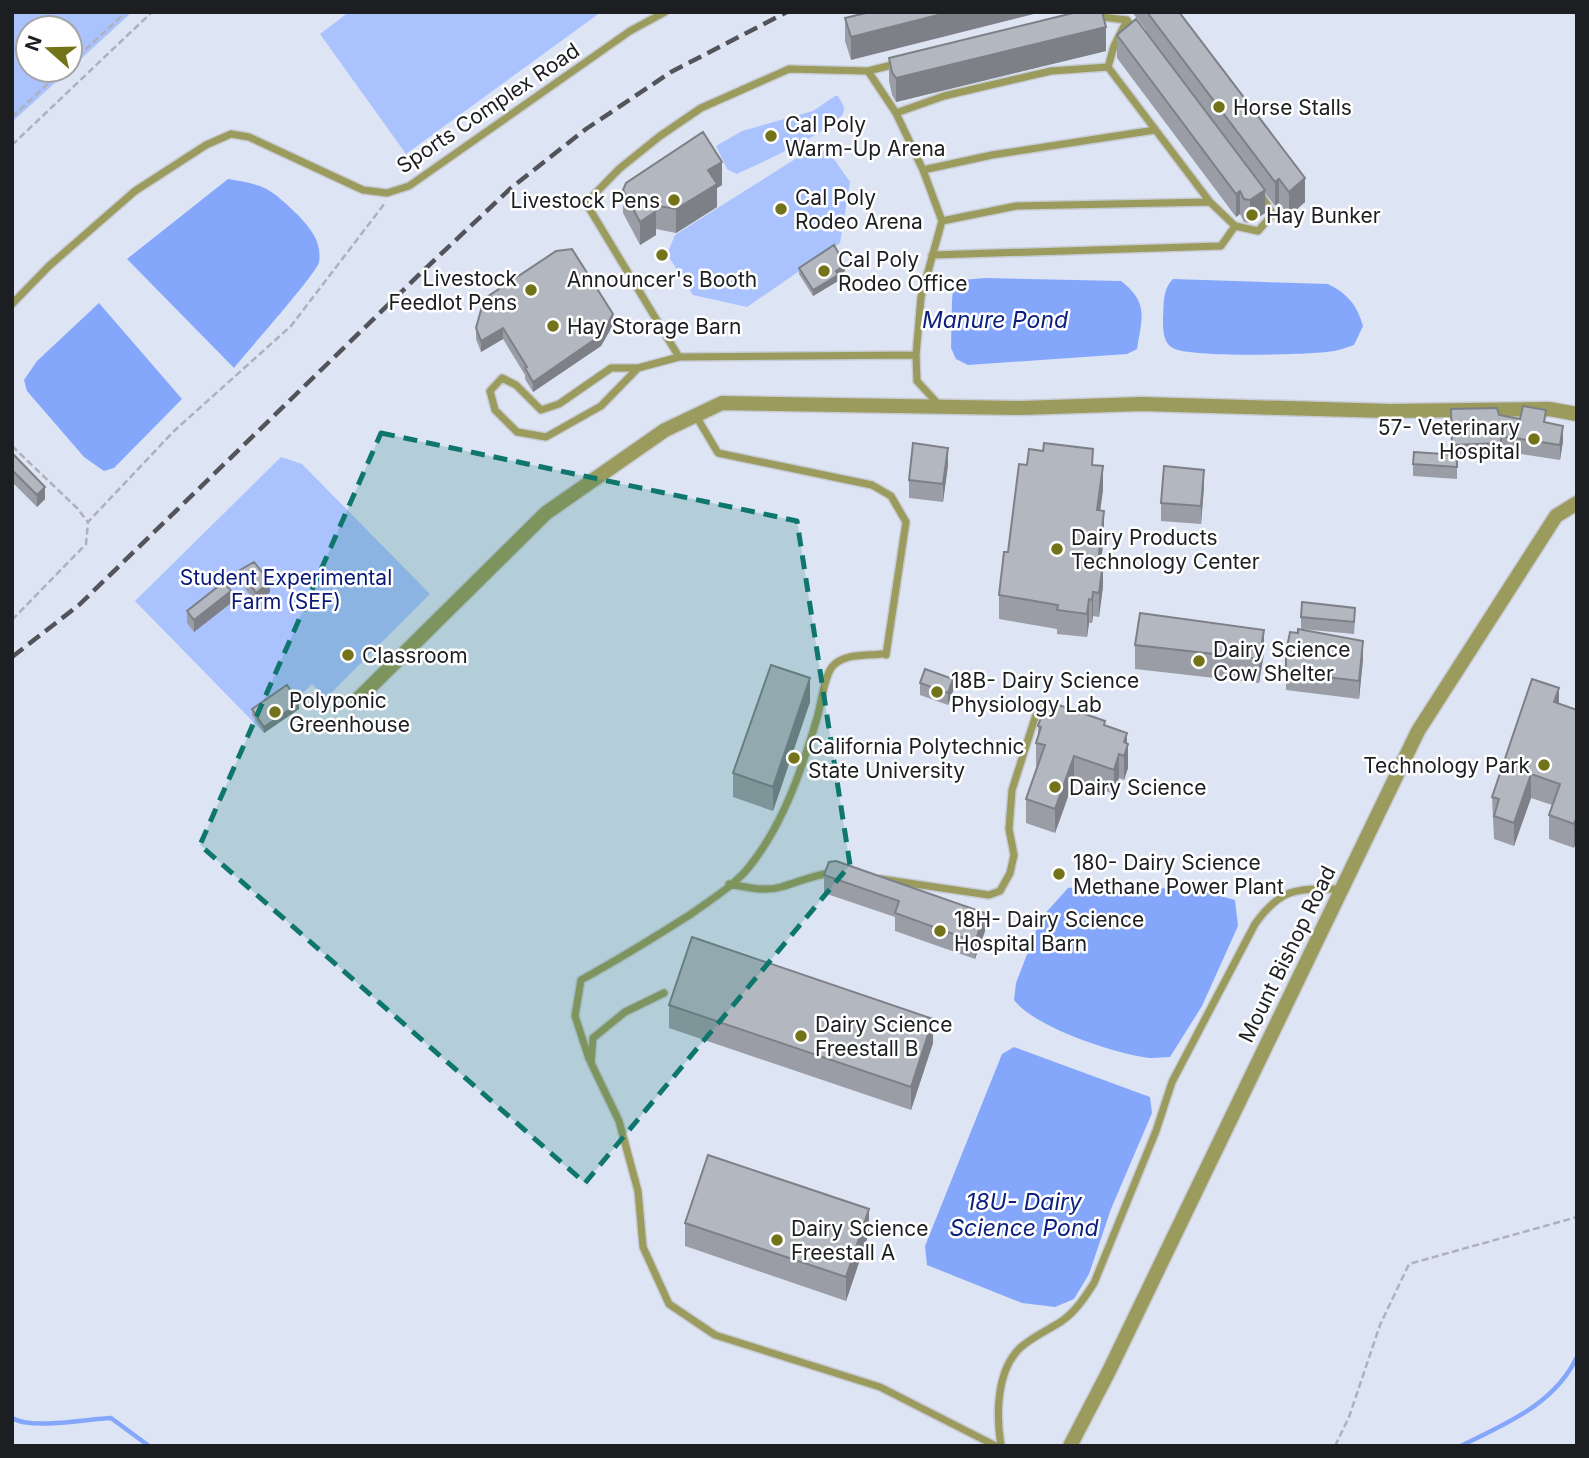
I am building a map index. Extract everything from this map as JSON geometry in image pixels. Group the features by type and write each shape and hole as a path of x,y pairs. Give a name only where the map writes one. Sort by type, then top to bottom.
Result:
{"street":[{"path":"356,701 546,513 665,430 722,403 1021,408 1140,404 1390,411 1549,408 1577,414"},
{"name":"Mount Bishop Road","path":"1070,1446 1109,1371 1418,730 1556,516 1577,503"}],"lane":[{"name":"Sports Complex Road","path":"12,304 48,266 135,191 206,145 231,134 249,137 363,190 387,193 409,186 630,31 665,12"},
{"path":"1089,20 1102,17 1127,20 1143,41"},
{"path":"1108,67 1114,46 1127,20"},
{"path":"679,357 586,203 619,169 701,108 789,69 868,71 907,62"},
{"path":"896,113 944,96 1051,71 1108,67"},
{"path":"1108,67 1210,202 1235,226 1258,231 1273,214 1256,189"},
{"path":"868,71 896,113 923,170 942,221 921,297 916,355 918,381 940,407"},
{"path":"923,170 992,155 1155,130"},
{"path":"942,221 1016,206 1210,202"},
{"path":"932,255 1221,246 1235,226"},
{"path":"638,368 601,406 546,437 517,432 495,410 490,391 502,379 516,385 541,410 559,404 611,368 638,368 679,357 916,355"},
{"path":"696,416 718,453 872,485 891,496 906,522 884,655 846,657 833,665 787,804 748,869 713,899 644,945 581,980 575,1016 591,1063 619,1121 638,1191 643,1247 669,1304 715,1335 880,1387 999,1446 999,1398 1010,1363 1018,1350 1072,1312 1094,1283 1156,1131 1172,1082 1255,924 1267,908 1290,891 1342,889"},
{"path":"878,878 989,895 1000,891 1010,873 1014,855 1009,829 1012,790 1040,702"},
{"path":"729,884 762,890 780,888 813,875 837,873"},
{"path":"591,1063 593,1038 625,1012 664,993"}],"path":[{"path":"84,51 126,12"},
{"path":"12,145 152,12"},
{"path":"12,117 48,84"},
{"path":"12,620 86,544 88,522 174,431 291,326 386,201 387,193"},
{"path":"12,446 77,508 88,522"},
{"path":"1335,1446 1349,1417 1380,1325 1409,1264 1577,1217"}],"highlighted area":[{"path":"381,433 797,521 850,865 585,1183 200,845"}],"shaded area":[{"name":"California Polytechnic State University","path":"12,12 1577,12 1577,1446 12,1446"}],"green space":[{"path":"12,12 132,12 84,56 84,14 14,14 14,84 54,84 12,122"},
{"path":"349,12 601,12 406,154 320,34"},
{"name":"Cal Poly Warm-Up Arena","path":"838,96 844,111 828,126 796,146 737,174 727,169 716,146 742,131 813,111"},
{"name":"Cal Poly Rodeo Arena","path":"811,149 829,152 850,182 840,243 747,307 693,295 667,254 675,235"},
{"name":"Student Experimental Farm (SEF)","path":"281,457 302,464 430,594 326,698 312,684 263,732 135,601"}],"water":[{"path":"228,179 267,189 281,199 311,231 319,248 316,269 234,368 127,259"},
{"name":"Manure Pond","path":"985,278 1121,281 1140,304 1142,319 1137,349 1127,354 968,365 956,359 951,348 953,289 962,280"},
{"path":"1173,279 1328,284 1351,301 1363,326 1354,345 1334,351 1251,355 1183,351 1170,346 1165,339 1164,298"},
{"path":"99,303 182,399 114,468 104,471 84,457 27,391 24,380 37,361"},
{"path":"1108,884 1201,891 1235,900 1238,926 1202,1006 1170,1057 1146,1058 1092,1043 1038,1019 1014,1000 1016,983 1041,918 1068,888"},
{"name":"18U- Dairy Science Pond","path":"1014,1047 1150,1097 1152,1113 1111,1209 1089,1274 1074,1299 1055,1307 1022,1303 927,1265 925,1246 1002,1054"}],"building":[{"path":"870,12 950,12 851,37 845,18"},
{"path":"1077,12 1102,12 1106,27 896,78 892,72 889,58"},
{"path":"1147,12 1179,12 1305,178 1289,192 1279,179 1275,182"},
{"path":"1136,19 1265,190 1250,200 1244,199 1240,191 1236,194 1117,35"},
{"path":"703,132 722,162 708,170 717,184 676,209 653,205 656,211 640,222 623,190 626,183"},
{"name":"Cal Poly Rodeo Office","path":"834,245 845,265 836,271 838,275 813,290 799,268"},
{"path":"572,249 613,314 601,335 533,382 503,328 481,341 476,328 484,299 556,251"},
{"path":"1523,406 1546,410 1544,422 1563,426 1560,445 1501,436 1501,443 1452,445 1451,409 1497,408 1499,415 1520,419"},
{"path":"913,443 948,448 943,484 909,480"},
{"name":"Dairy Products Technology Center","path":"1044,443 1093,449 1092,465 1103,466 1097,510 1104,511 1098,562 1103,563 1099,593 1093,592 1092,600 1089,599 1087,614 1057,610 1058,605 999,595 1004,552 1008,552 1019,464 1027,465 1029,449 1043,451"},
{"path":"1414,452 1457,455 1457,467 1413,464"},
{"path":"12,453 45,487 37,495 12,470"},
{"path":"1164,466 1204,470 1201,506 1161,503"},
{"path":"254,562 270,582 256,593 240,570"},
{"path":"224,582 231,591 194,620 187,611"},
{"path":"1302,602 1355,608 1354,622 1301,617"},
{"path":"1140,613 1264,630 1259,659 1135,645"},
{"path":"1298,629 1363,641 1359,681 1286,672 1290,632 1298,633"},
{"path":"771,665 810,678 773,787 733,773"},
{"path":"925,669 953,679 948,693 920,683"},
{"name":"Technology Park","path":"1532,679 1559,688 1554,702 1577,710 1577,816 1574,824 1549,815 1560,784 1531,774 1514,823 1494,816 1499,799 1492,797"},
{"name":"Polyponic Greenhouse","path":"287,685 299,703 264,727 252,709"},
{"path":"1056,704 1105,721 1104,725 1127,733 1124,742 1128,744 1124,756 1119,754 1114,770 1074,756 1055,809 1026,799 1045,745 1036,743 1041,727 1038,726 1045,707 1054,710"},
{"path":"836,861 985,913 975,942 895,913 899,901 824,875 829,862"},
{"name":"Dairy Science Freestall B","path":"692,937 933,1019 911,1087 669,1005"},
{"name":"Dairy Science Freestall A","path":"708,1155 869,1209 846,1277 685,1223"}],"waterway":[{"path":"1461,1446 1527,1411 1542,1400 1556,1388 1577,1357"},
{"path":"12,1418 46,1424 111,1418 149,1446"}],"railway":[{"path":"12,657 79,605 511,188 586,129 671,72 787,12"}],"place":[{"name":"Horse Stalls","path":"1219,107"},
{"name":"Cal Poly Warm-Up Arena","path":"771,136"},
{"name":"Livestock Pens","path":"674,200"},
{"name":"Cal Poly Rodeo Arena","path":"781,209"},
{"name":"Hay Bunker","path":"1252,215"},
{"name":"Announcer's Booth","path":"662,255"},
{"name":"Cal Poly Rodeo Office","path":"824,271"},
{"name":"Livestock Feedlot Pens","path":"531,290"},
{"name":"Hay Storage Barn","path":"553,326"},
{"name":"57- Veterinary Hospital","path":"1534,439"},
{"name":"Dairy Products Technology Center","path":"1057,549"},
{"name":"Classroom","path":"348,655"},
{"name":"Dairy Science Cow Shelter","path":"1199,661"},
{"name":"18B- Dairy Science Physiology Lab","path":"937,692"},
{"name":"Polyponic Greenhouse","path":"275,712"},
{"name":"California Polytechnic State University","path":"794,758"},
{"name":"Technology Park","path":"1544,765"},
{"name":"Dairy Science","path":"1055,787"},
{"name":"180- Dairy Science Methane Power Plant","path":"1059,874"},
{"name":"18H- Dairy Science Hospital Barn","path":"940,931"},
{"name":"Dairy Science Freestall B","path":"801,1036"},
{"name":"Dairy Science Freestall A","path":"777,1240"}]}
